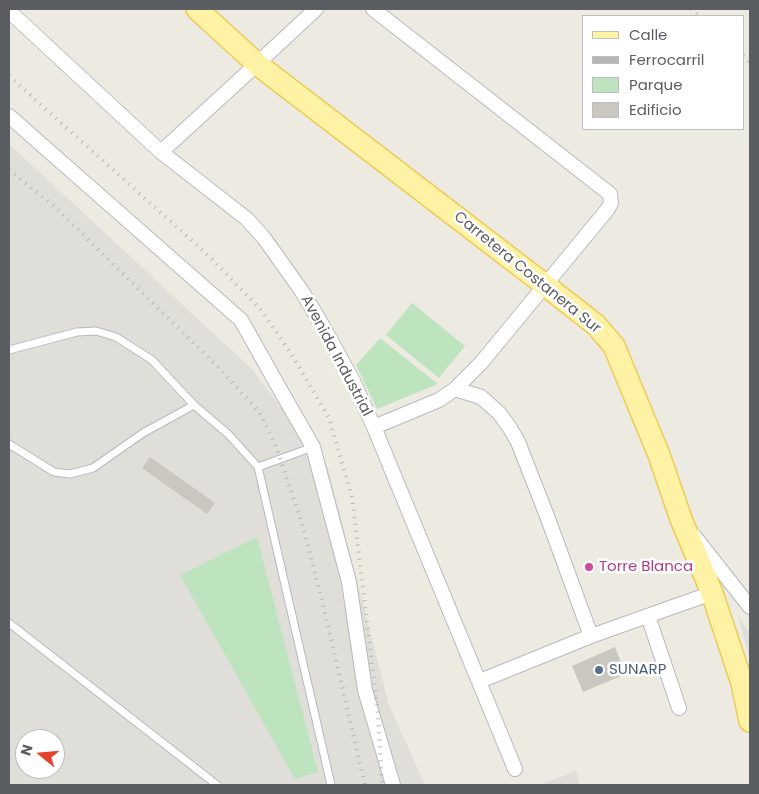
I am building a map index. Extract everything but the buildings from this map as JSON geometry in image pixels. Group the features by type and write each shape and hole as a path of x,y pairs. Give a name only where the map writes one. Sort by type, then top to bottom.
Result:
{"main road":[{"name":"Carretera Costanera Sur","path":"198,9 258,64 596,325 614,346 659,455 681,519 712,593 742,683 750,721"}],"street":[{"path":"161,152 316,9"},
{"path":"373,9 610,194 610,203 607,210 481,363 455,389 438,400 374,427"},
{"name":"Avenida Industrial","path":"9,11 161,152 247,219 264,238 301,290 322,323 353,381 374,427 515,769"},
{"path":"9,116 241,320 313,447 349,582 366,690 393,785"},
{"path":"455,389 481,398 499,414 518,442 591,636"},
{"path":"681,519 750,607"},
{"path":"480,681 591,636 712,593"},
{"path":"648,616 679,708"}],"lane":[{"path":"9,350 77,332 96,330 116,337 152,360 194,404 228,434 258,467 331,785"},
{"path":"9,444 54,472 70,474 93,468 143,433 194,404"},
{"path":"258,467 313,447"},
{"path":"9,623 217,785"}],"shaded area":[{"path":"9,144 252,369 328,468 389,705 425,785 9,785"},
{"path":"738,616 750,633 750,659"},
{"path":"576,770 580,785 541,785"}],"green space":[{"path":"412,303 465,346 439,378 386,335"},
{"path":"380,338 438,384 377,409 356,365"},
{"path":"257,537 318,772 295,779 180,575"}],"railway":[{"path":"691,9 699,15"},
{"path":"744,57 750,63"},
{"path":"9,76 210,257 262,311 292,355 329,418 352,497 378,714 382,785"},
{"path":"9,170 54,206 220,369 259,412 275,444 302,523 365,785"}],"place":[{"name":"Torre Blanca","path":"589,567"},
{"name":"SUNARP","path":"599,670"}]}
